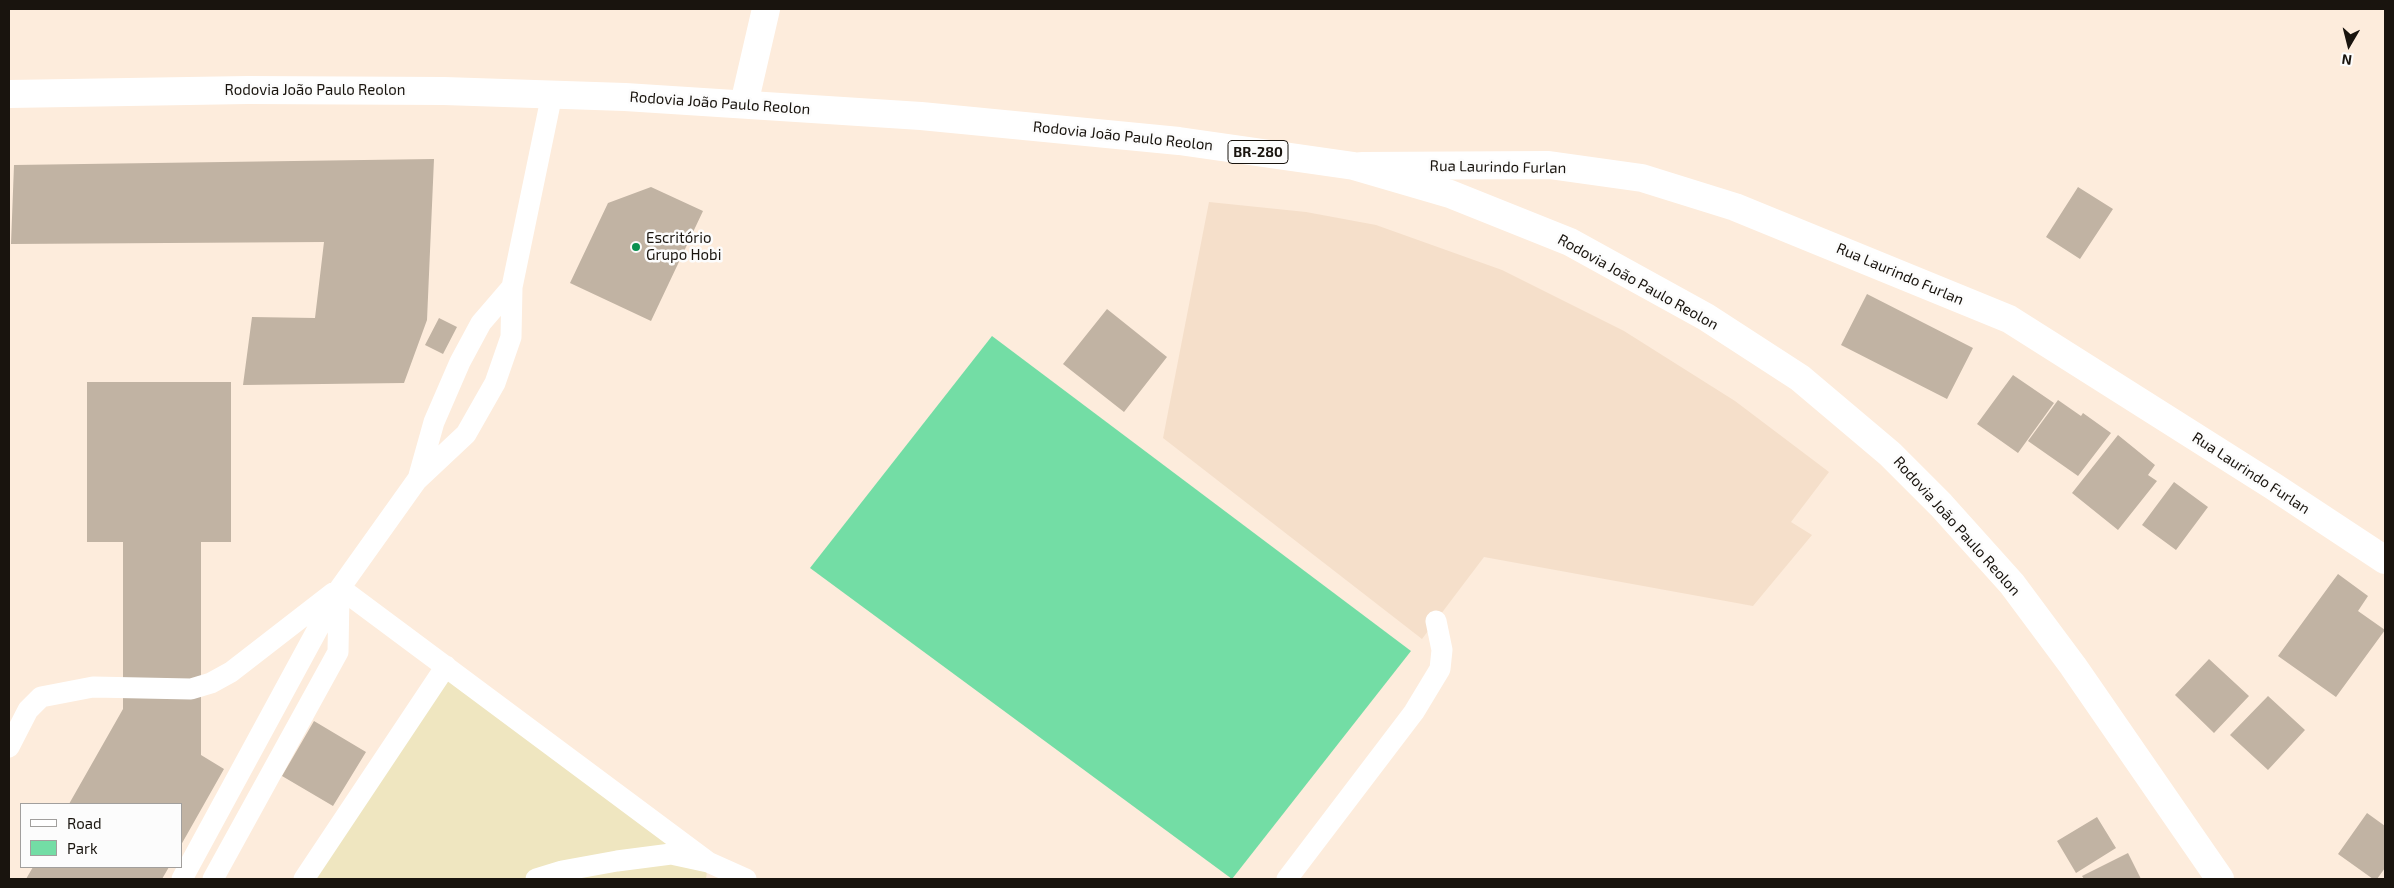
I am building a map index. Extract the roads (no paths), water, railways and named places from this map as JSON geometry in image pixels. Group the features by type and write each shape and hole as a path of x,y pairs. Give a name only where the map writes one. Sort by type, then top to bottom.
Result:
{"main road":[{"path":"744,104 766,9"},
{"name":"Rodovia João Paulo Reolon","path":"9,94 248,90 444,91 552,94 744,104 921,116 1179,141 1354,166 1450,194 1570,242 1706,317 1800,378 1890,454 1941,505 2012,584 2074,666 2220,879"},
{"name":"Rua Laurindo Furlan","path":"1354,166 1549,165 1642,178 1735,207 2009,319 2273,486 2385,560"}],"lane":[{"path":"182,879 340,588 417,480 466,434 495,383 511,337 512,287 552,94"},
{"path":"417,480 434,422 460,362 482,323 512,287"},
{"path":"340,588 708,862"},
{"path":"9,747 28,710 41,698 93,687 191,689 211,683 231,672 340,588"},
{"path":"213,879 338,652 340,588"},
{"path":"1287,879 1414,712 1440,669 1442,650 1436,621"},
{"path":"304,879 446,666"},
{"path":"536,879 571,869 671,854 708,862 746,879"}],"place":[{"name":"Escritório Grupo Hobi","path":"636,247"}]}
